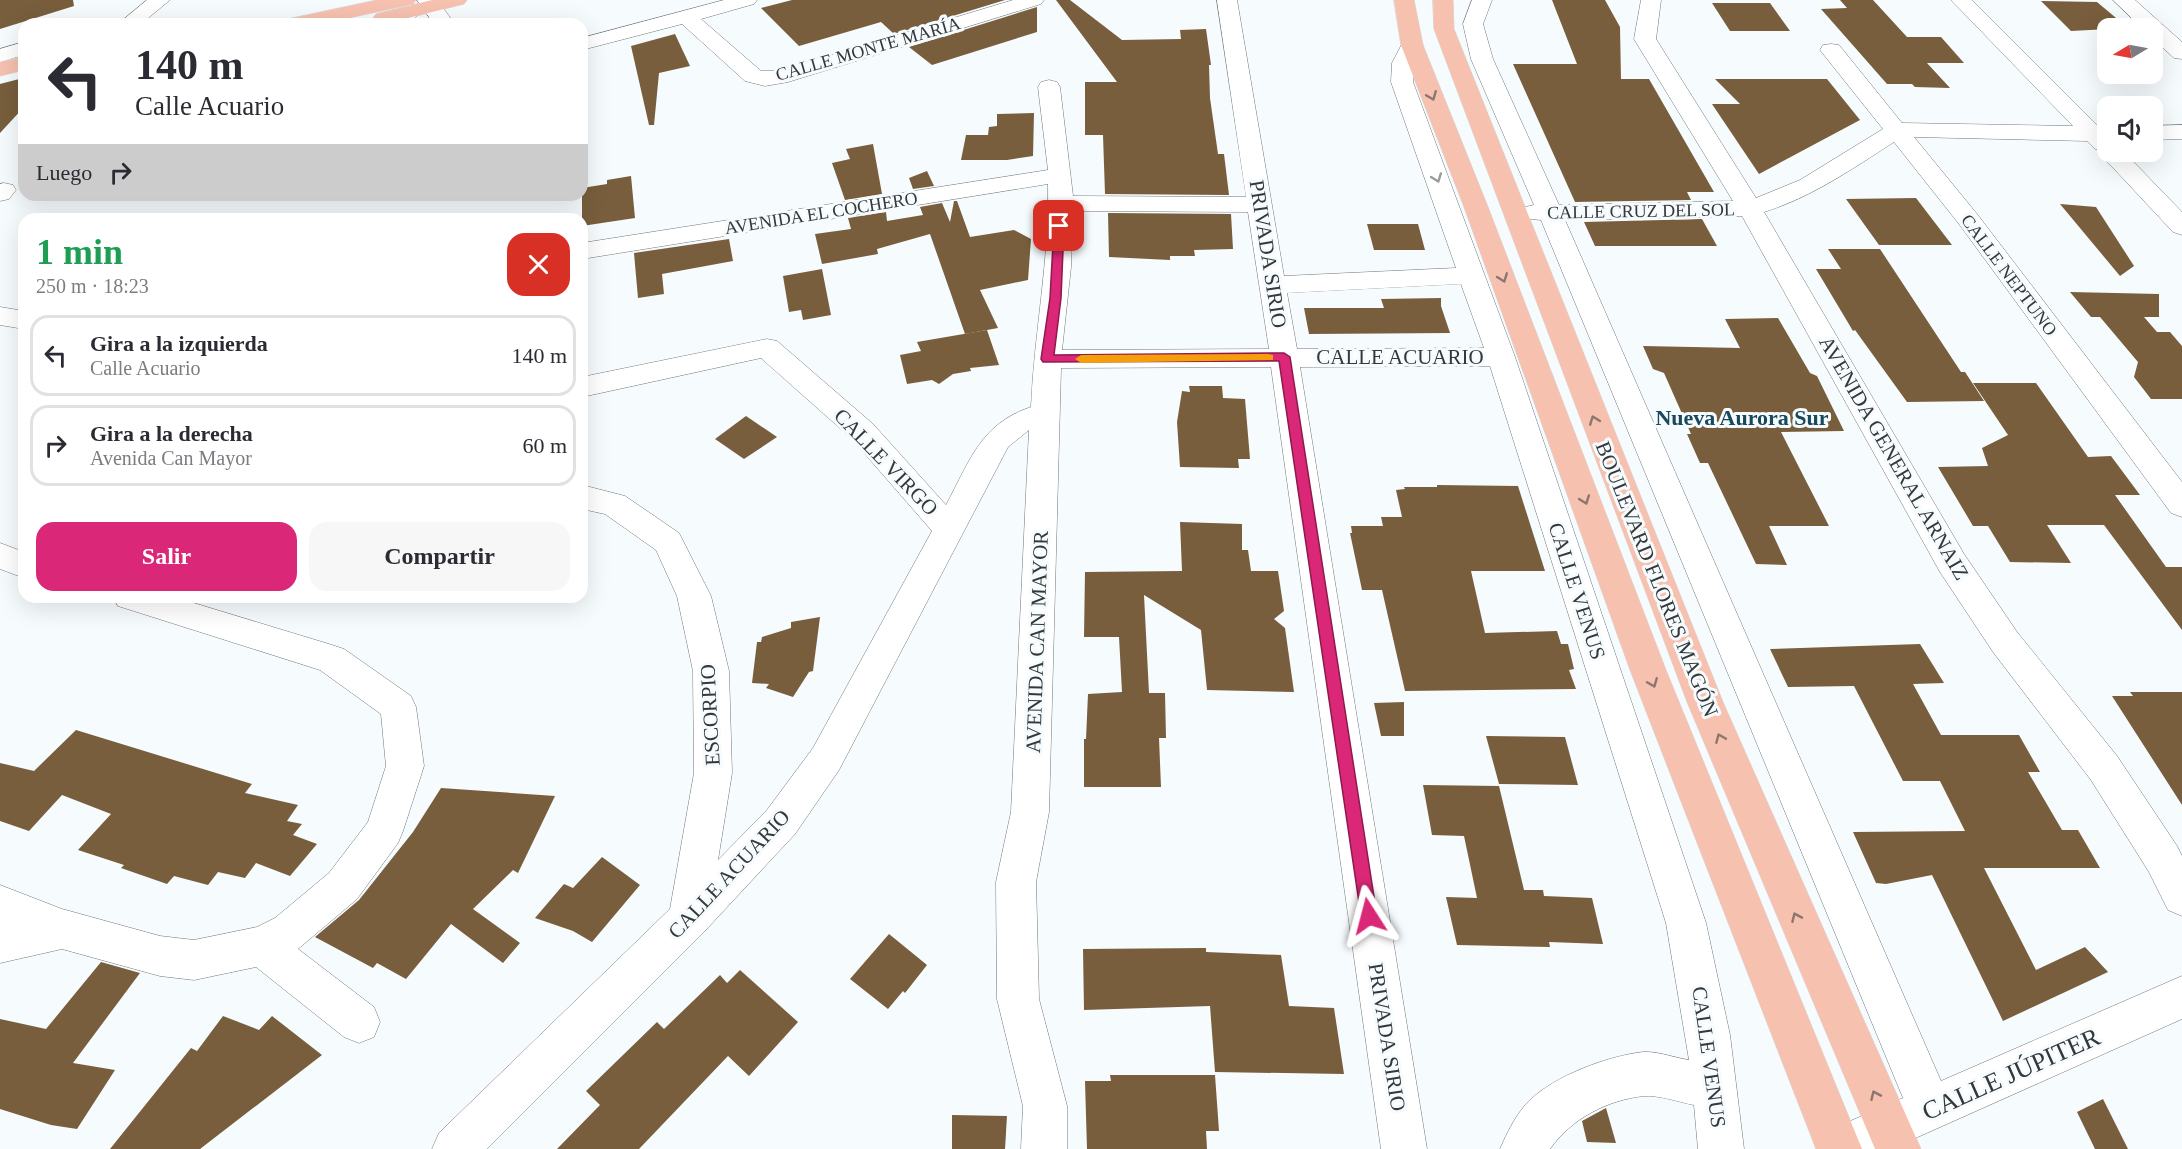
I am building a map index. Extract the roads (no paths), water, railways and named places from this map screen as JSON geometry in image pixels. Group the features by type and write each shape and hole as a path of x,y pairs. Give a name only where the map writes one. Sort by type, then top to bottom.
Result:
{"main road":[{"path":"337,18 457,0"},
{"name":"BOULEVARD FLORES MAGÓN","path":"1404,0 1412,45 1481,218 1648,670 1839,1149"},
{"name":"BOULEVARD FLORES MAGÓN","path":"1443,0 1444,29 1705,702 1894,1138"},
{"path":"379,18 414,8"},
{"path":"0,69 18,64"}],"street":[{"path":"129,18 160,0"},
{"path":"588,42 747,0"},
{"name":"CALLE MONTE MARÍA","path":"687,17 753,76 765,79 780,77 1034,0"},
{"name":"PRIVADA SIRIO","path":"1227,0 1273,285 1404,1149"},
{"path":"1482,0 1473,24 1482,59 1550,213 1930,1108"},
{"name":"AVENIDA GENERAL ARNAIZ","path":"1651,0 1645,39 1750,208 1952,563 2005,642 2104,768 2163,859 2182,897"},
{"path":"1961,0 2097,134"},
{"path":"2123,0 2182,53"},
{"path":"414,8 433,18"},
{"name":"CALLE VENUS","path":"1412,45 1402,61 1400,72 1402,82 1501,357 1686,923 1708,1035 1721,1149"},
{"path":"0,56 18,50"},
{"name":"CALLE NEPTUNO","path":"1831,50 1968,219 2182,505"},
{"name":"AVENIDA CAN MAYOR","path":"1044,1149 1045,1106 1018,999 1016,882 1030,812 1047,359 1056,298 1060,189 1049,87"},
{"path":"1897,130 2097,142"},
{"name":"CALLE CRUZ DEL SOL","path":"1514,213 1750,208 1780,199 1809,185 1897,130"},
{"path":"2163,133 2182,132"},
{"path":"2123,162 2182,227"},
{"name":"AVENIDA EL COCHERO","path":"588,249 1060,189 1260,205"},
{"path":"1273,285 1472,275"},
{"path":"0,316 18,319"},
{"name":"CALLE VIRGO","path":"588,386 767,348 862,431 950,530"},
{"name":"CALLE ACUARIO","path":"1047,359 1501,357"},
{"name":"CALLE ACUARIO","path":"455,1149 689,919 781,822 826,759 997,440 1021,421 1045,413"},
{"name":"ESCORPIO","path":"588,498 614,504 668,542 694,596 711,671 713,773 689,919"},
{"path":"0,556 18,562"},
{"path":"0,904 62,929 160,956 195,960 262,946 289,932 344,886 384,831 405,766 398,707 332,659 150,603"},
{"path":"0,943 62,929"},
{"path":"262,946 359,1022"},
{"name":"CALLE JÚPITER","path":"1839,1149 1894,1138 1930,1108 2182,997"},
{"path":"1523,1149 1545,1117 1588,1088 1645,1074 1714,1087"}],"district":[{"name":"Nueva Aurora Sur","path":"1742,417"}]}
